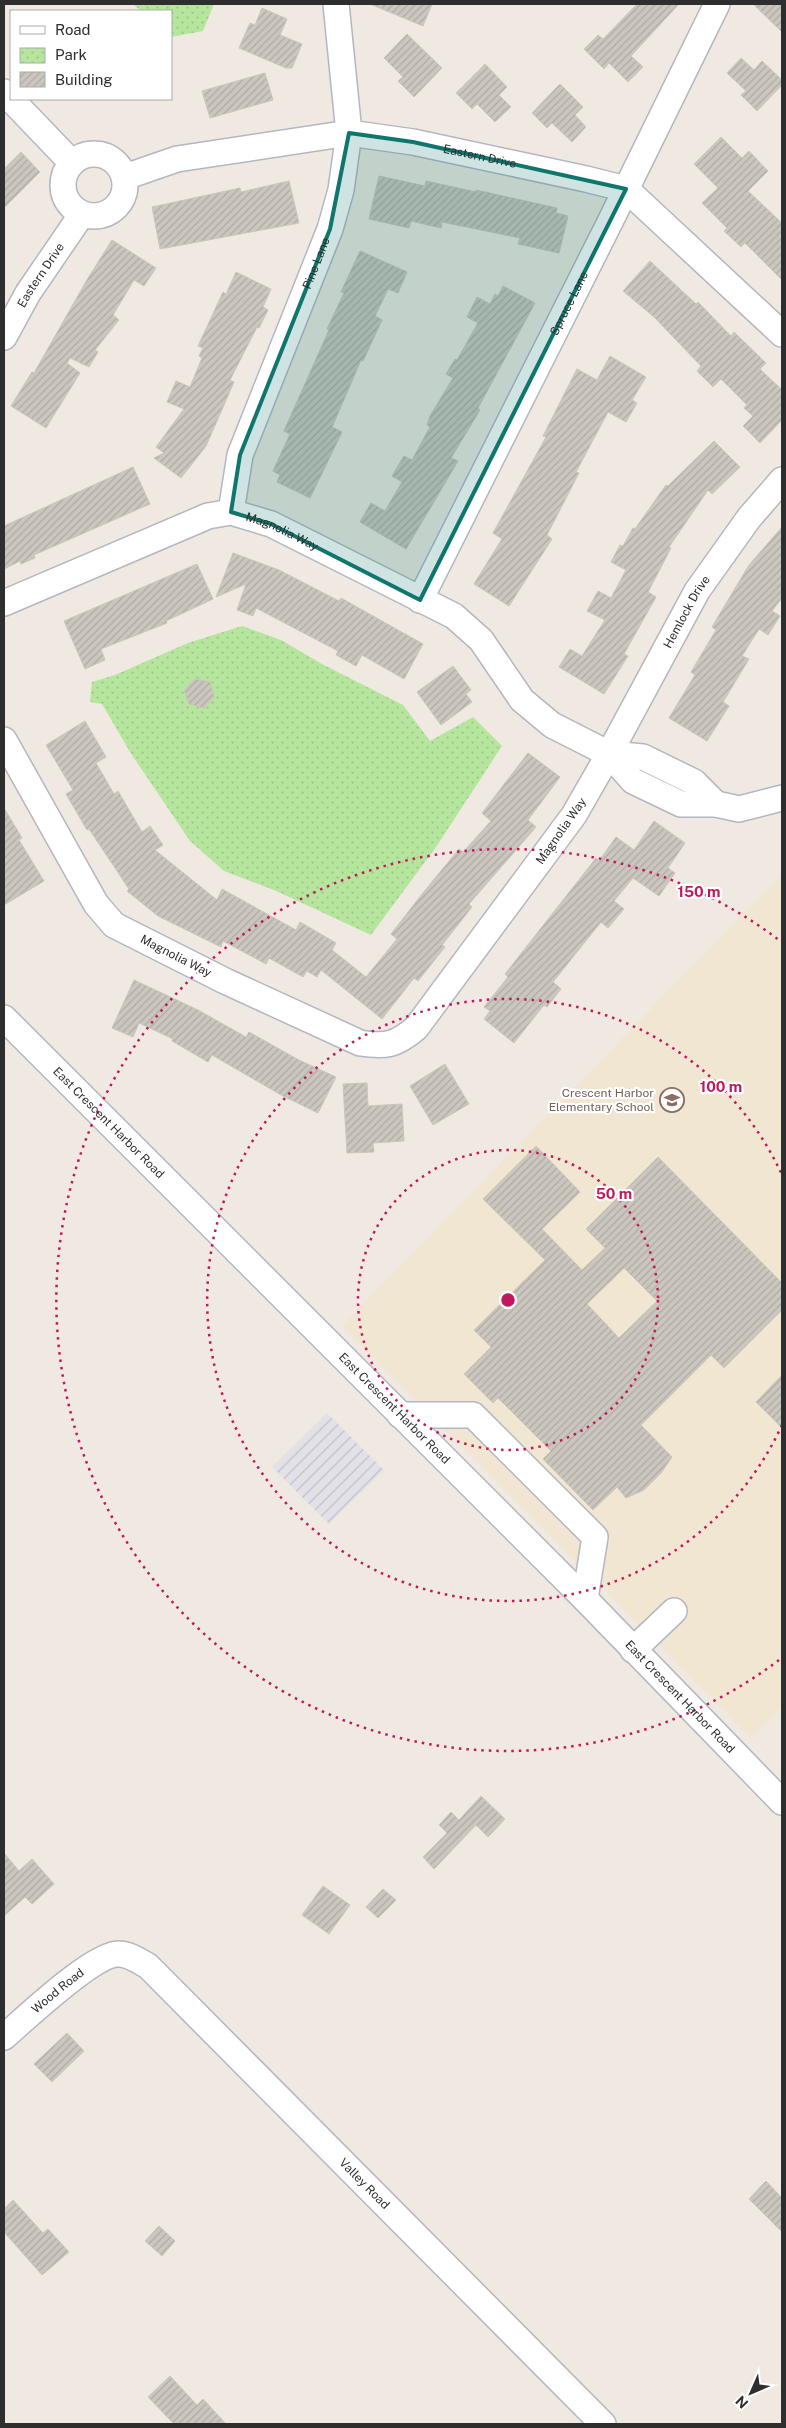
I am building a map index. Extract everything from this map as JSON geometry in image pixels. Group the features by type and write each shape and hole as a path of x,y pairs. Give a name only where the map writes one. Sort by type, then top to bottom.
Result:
{"street":[{"name":"Pine Lane","path":"231,512 240,455 330,229 341,190 349,133 336,4"},
{"name":"Spruce Lane","path":"420,600 717,4"},
{"path":"12,100 72,163"},
{"name":"Eastern Drive","path":"125,177 177,159 349,133 413,142 626,189"},
{"path":"94,154 107,156 117,163 125,177 126,186 123,198 116,208 99,216 82,214 72,207 64,190 65,173 72,163 82,156 94,154"},
{"path":"626,189 782,334"},
{"name":"Eastern Drive","path":"4,337 28,293 82,214"},
{"name":"Hemlock Drive","path":"609,754 697,591 749,518 782,480"},
{"name":"Magnolia Way","path":"4,603 208,516 231,512 271,524 454,616 481,640 522,700 552,725 609,754 574,815 416,1028 402,1040 378,1046 360,1043 225,981 114,924 96,904 4,740"},
{"path":"609,754 633,781 681,804 716,804 739,809 782,798"},
{"name":"East Crescent Harbor Road","path":"4,1018 585,1599 782,1802"},
{"path":"400,1414 473,1415 595,1537 585,1599"},
{"path":"633,1650 674,1611"},
{"name":"Wood Road","path":"4,2037 92,1964 119,1954"},
{"name":"Valley Road","path":"119,1954 134,1958 148,1966 603,2424"}],"highlighted area":[{"path":"349,133 413,142 626,189 420,600 271,524 231,512 240,455 330,229"}],"shaded area":[{"name":"Crescent Harbor Elementary School","path":"782,874 782,1707 751,1738 342,1326"},
{"path":"327,1413 384,1470 329,1524 272,1467"}],"green space":[{"path":"133,4 214,4 203,31 172,37 172,10 140,10"},
{"path":"242,626 281,640 322,664 403,705 430,741 473,717 502,746 436,847 371,935 274,890 224,871 190,841 130,752 102,704 90,702 92,682 115,675 188,643"}],"building":[{"path":"370,4 432,4 423,26"},
{"path":"637,4 679,4 631,56 643,67 628,82 609,63 604,69 584,49 598,35 603,39"},
{"path":"753,4 782,4 782,32"},
{"path":"262,8 287,19 280,35 302,44 292,68 286,68 239,48 250,23 255,25"},
{"path":"407,34 442,68 414,97 398,81 403,77 384,58"},
{"path":"741,58 754,70 762,61 782,80 782,85 757,111 741,95 746,91 727,73"},
{"path":"485,64 507,87 499,95 511,107 495,122 477,104 472,109 456,93"},
{"path":"265,73 273,100 210,118 202,91"},
{"path":"560,84 583,107 575,115 586,127 572,142 552,123 547,128 532,113"},
{"path":"721,137 742,158 749,151 768,171 748,191 782,223 782,280 745,243 741,247 724,231 727,228 702,203 718,188 694,164"},
{"path":"21,152 40,172 4,208 4,169"},
{"path":"379,176 425,186 426,181 557,208 556,213 568,216 559,253 518,244 520,238 442,222 441,228 411,221 409,228 369,219"},
{"path":"289,181 299,223 160,249 152,207 240,188 241,192"},
{"path":"112,240 156,268 144,286 134,280 113,315 119,320 95,350 98,352 89,367 70,358 67,363 80,373 46,428 11,406 32,372 34,373"},
{"path":"360,251 407,272 398,293 388,289 375,316 382,320 363,361 361,360 332,427 342,432 310,498 277,482 280,475 273,471 290,434 284,431 329,330 327,329 344,293 341,292"},
{"path":"650,261 696,304 698,302 731,336 734,332 766,363 760,369 782,390 782,420 760,443 743,426 753,416 744,408 747,405 721,379 713,387 697,371 701,366 654,317 623,291"},
{"path":"236,272 271,289 263,307 268,310 259,328 257,327 230,380 234,382 206,446 181,478 154,458 164,453 156,447 184,409 167,402 176,381 190,387 202,358 199,356 203,348 198,346 223,292 226,294"},
{"path":"503,286 535,303 478,408 480,410 451,458 458,461 406,549 360,522 371,503 385,511 402,482 392,476 404,456 412,460 430,427 427,425 430,416 453,378 446,374 455,359 457,360 478,323 467,317 477,297 490,304 495,294 498,296"},
{"path":"610,356 646,377 632,400 637,403 626,422 608,412 576,472 579,473 547,535 552,539 509,606 474,584 502,539 493,533 546,437 543,436 577,369 597,380"},
{"path":"714,441 740,467 712,494 708,490 669,547 671,548 648,592 656,597 624,654 628,656 604,694 559,667 570,649 582,656 605,620 587,611 598,591 611,598 626,570 611,562 620,545 623,546 633,528 635,529 666,485 668,486"},
{"path":"133,467 150,504 34,555 35,558 21,564 20,561 4,569 4,526"},
{"path":"782,527 782,598 772,611 780,616 768,635 759,629 742,656 749,659 723,702 729,706 707,741 669,718 695,675 691,672 716,630 712,627 749,565"},
{"path":"233,553 279,570 339,601 341,598 423,644 404,679 362,655 356,666 336,655 338,651 256,608 253,616 237,610 246,584 216,597"},
{"path":"197,564 213,599 166,621 167,623 101,649 105,660 85,669 64,621"},
{"path":"453,666 471,690 466,694 472,702 441,725 417,692"},
{"path":"195,679 210,682 214,697 204,708 189,704 184,690"},
{"path":"85,721 106,757 96,763 114,794 118,791 142,832 150,826 163,845 155,850 217,900 222,889 296,930 300,922 336,943 332,950 366,977 397,939 391,934 422,894 459,849 463,852 491,821 482,813 528,753 560,777 528,820 536,827 469,904 472,907 442,945 445,947 418,981 414,978 382,1019 321,970 317,977 307,971 303,977 269,958 266,964 223,941 221,947 158,916 127,891 129,889 89,829 87,830 66,794 73,790 46,745"},
{"path":"4,808 22,838 19,840 44,881 4,905"},
{"path":"654,821 685,843 668,868 675,873 659,896 633,878 614,901 624,909 608,928 601,922 553,982 561,989 547,1007 544,1005 514,1043 484,1019 490,1011 484,1007 508,977 505,974 596,858 599,861 616,837 634,850"},
{"path":"134,980 198,1010 246,1037 249,1032 299,1060 336,1077 318,1113 281,1095 212,1055 208,1062 172,1041 173,1039 139,1023 133,1037 112,1028"},
{"path":"445,1064 469,1104 433,1125 410,1086"},
{"path":"367,1083 368,1106 402,1104 404,1141 373,1143 374,1152 347,1153 343,1084"},
{"path":"536,1146 580,1192 542,1229 582,1270 605,1248 586,1229 658,1157 782,1283 782,1310 724,1368 711,1355 641,1425 672,1457 661,1473 644,1490 626,1498 617,1487 593,1510 543,1459 551,1451 498,1398 493,1403 464,1374 491,1347 474,1330 545,1260 483,1199","holes":["624,1268 657,1301 619,1338 587,1304"]},
{"path":"782,1375 782,1428 756,1402"},
{"path":"481,1796 505,1819 488,1837 476,1825 434,1869 423,1857 447,1833 439,1825 451,1812 459,1820"},
{"path":"4,1853 19,1871 32,1859 54,1884 32,1904 25,1897 4,1916"},
{"path":"323,1886 350,1905 329,1934 302,1915"},
{"path":"383,1889 396,1900 378,1918 366,1907"},
{"path":"67,2033 84,2051 52,2082 34,2064"},
{"path":"766,2181 782,2198 782,2232 749,2199"},
{"path":"13,2200 43,2233 48,2229 69,2252 42,2275 4,2232 4,2209"},
{"path":"159,2226 175,2241 162,2256 145,2241"},
{"path":"170,2376 197,2405 203,2399 226,2424 174,2424 148,2397"}],"place":[{"name":"Crescent Harbor Elementary School","path":"672,1100"}]}
